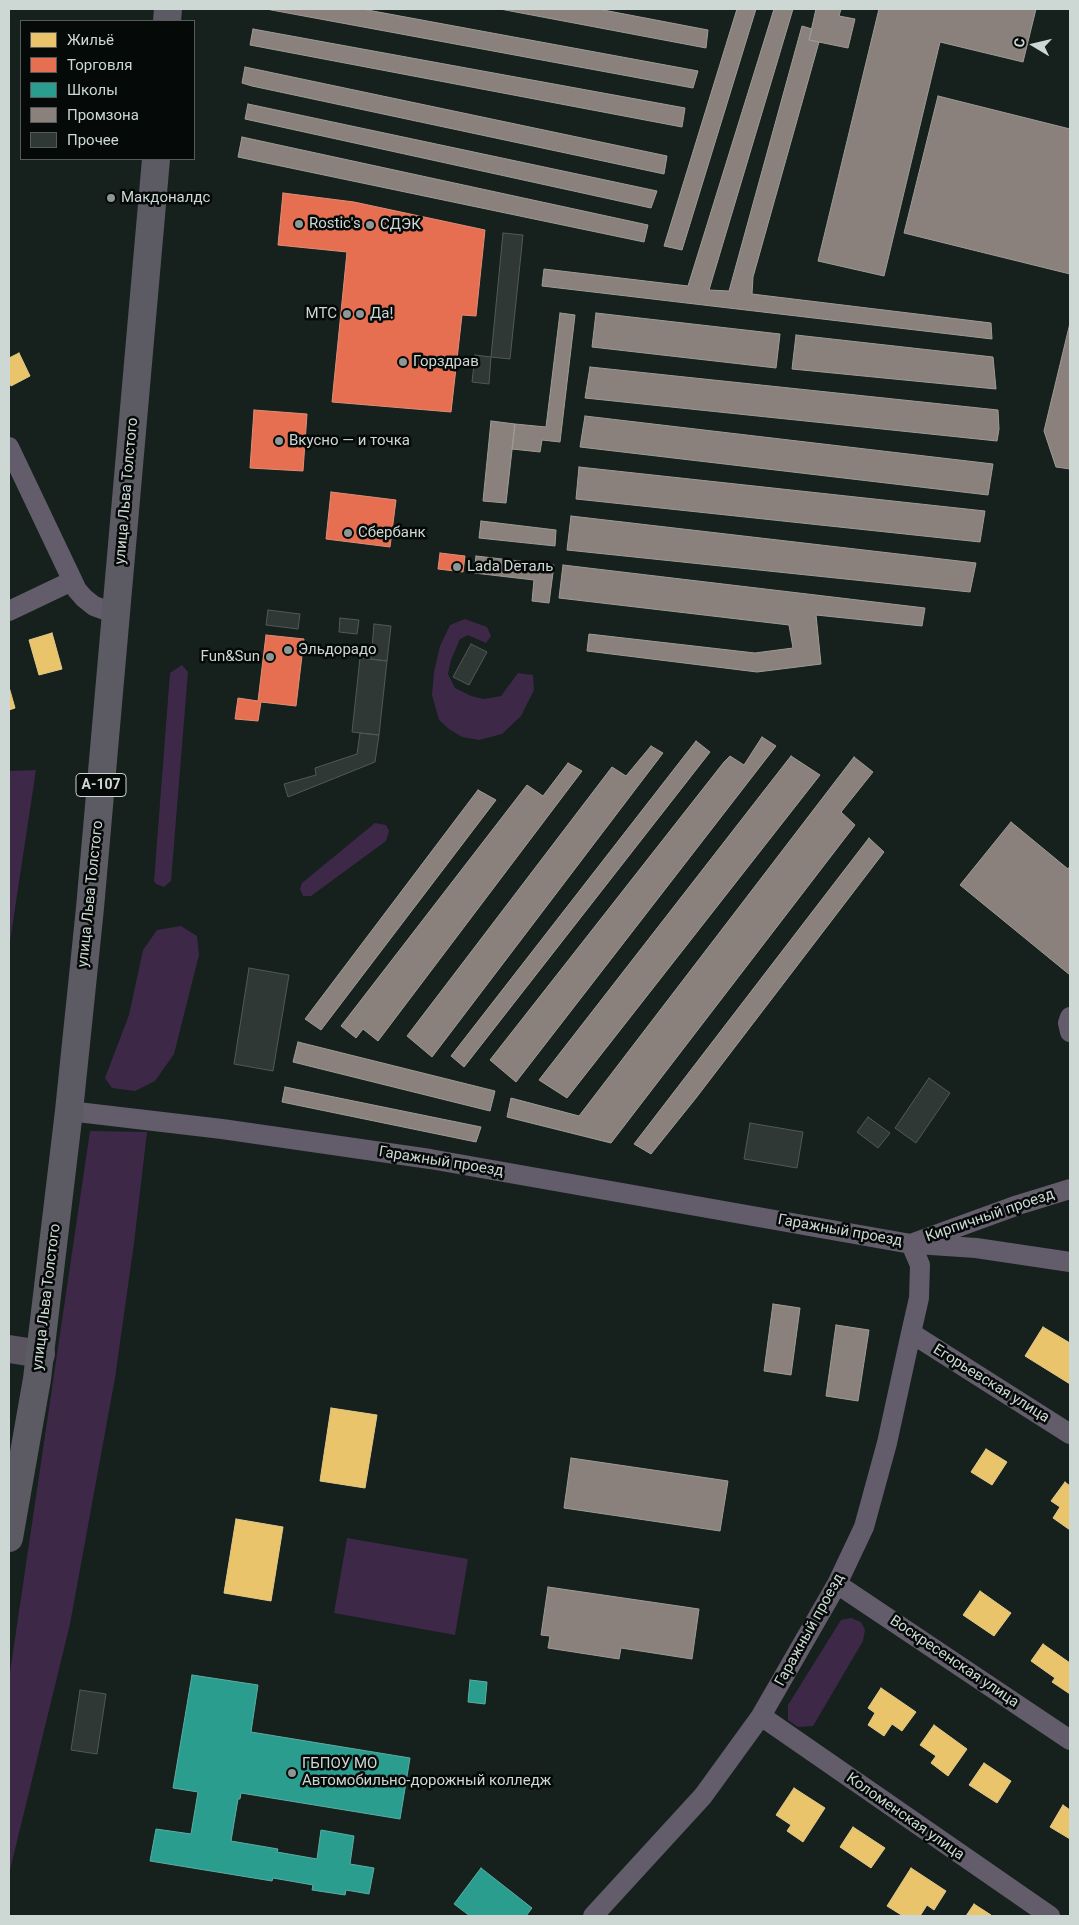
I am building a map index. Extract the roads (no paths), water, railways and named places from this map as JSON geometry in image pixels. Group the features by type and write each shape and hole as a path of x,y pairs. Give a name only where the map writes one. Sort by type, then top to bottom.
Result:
{"highway":[{"name":"улица Льва Толстого","path":"9,1538 26,1450 40,1354 69,1112 90,908 156,160"}],"street":[{"path":"9,449 72,581 84,598 94,606 105,610 117,611"},
{"path":"9,611 72,581"},
{"path":"1070,1017 1068,1023 1070,1032"},
{"name":"Гаражный проезд","path":"69,1112 222,1129 430,1159 911,1244 920,1265 919,1298 887,1443 864,1527 837,1584 761,1716 703,1796 593,1916"},
{"name":"Кирпичный проезд","path":"911,1244 1018,1205 1070,1189"},
{"path":"911,1244 976,1248 1070,1262"},
{"name":"Егорьевская улица","path":"911,1333 1070,1434"},
{"path":"9,1349 40,1354"},
{"name":"Воскресенская улица","path":"837,1584 1070,1740"},
{"name":"Коломенская улица","path":"761,1716 1050,1916"}],"place":[{"name":"Макдоналдс","path":"111,198"},
{"name":"Rostic's","path":"299,224"},
{"name":"СДЭК","path":"370,225"},
{"name":"МТС","path":"347,314"},
{"name":"Да!","path":"360,314"},
{"name":"Горздрав","path":"403,362"},
{"name":"Вкусно — и точка","path":"279,441"},
{"name":"Сбербанк","path":"348,533"},
{"name":"Lada Dеталь","path":"457,567"},
{"name":"Эльдорадо","path":"288,650"},
{"name":"Fun&Sun","path":"270,657"},
{"name":"ГБПОУ МО Автомобильно-дорожный колледж","path":"292,1773"}]}
